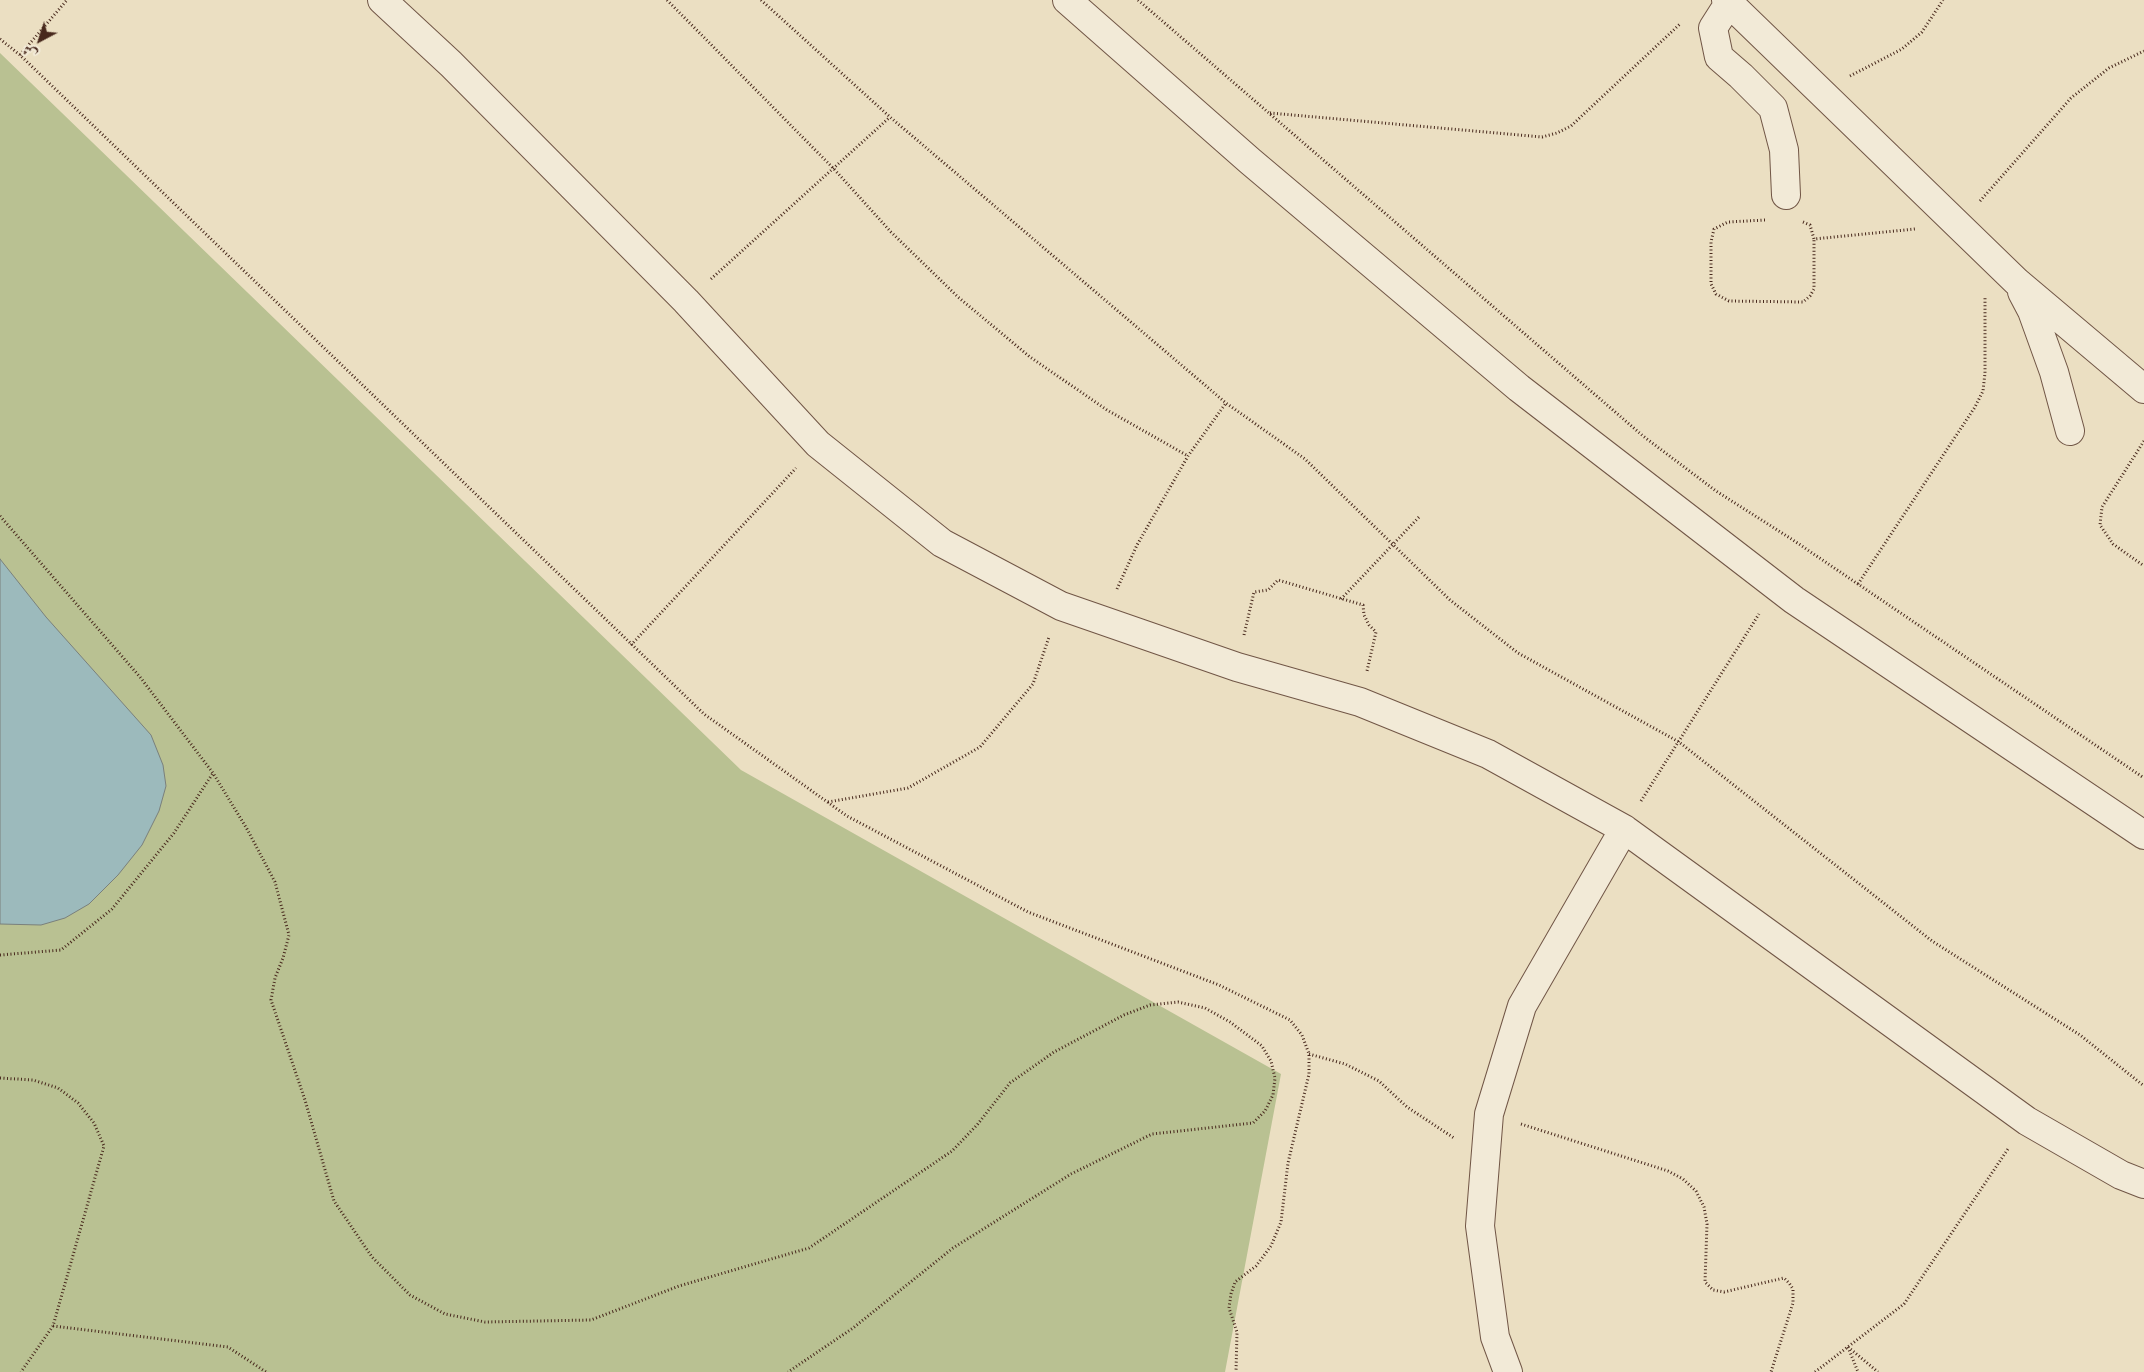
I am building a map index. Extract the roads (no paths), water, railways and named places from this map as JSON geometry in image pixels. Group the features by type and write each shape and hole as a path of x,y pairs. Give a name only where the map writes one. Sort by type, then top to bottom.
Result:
{"street":[{"path":"382,0 451,64 686,301 818,444 942,543 1061,606 1102,622 1237,667 1360,702 1488,754 1624,829 2027,1121 2121,1175 2144,1184"},
{"path":"1067,0 1250,161 1519,388 1803,606 2144,835"},
{"path":"1791,207 1784,150 1773,108 1719,57 1713,28 1727,1 2016,282 2144,389"},
{"path":"2016,282 2032,311 2054,372 2070,431"},
{"path":"1508,1372 1495,1337 1480,1226 1489,1114 1522,1006 1624,829"}],"water":[{"path":"0,559 46,617 151,735 163,765 166,786 159,811 142,845 118,875 89,904 65,918 41,925 0,924"}]}
